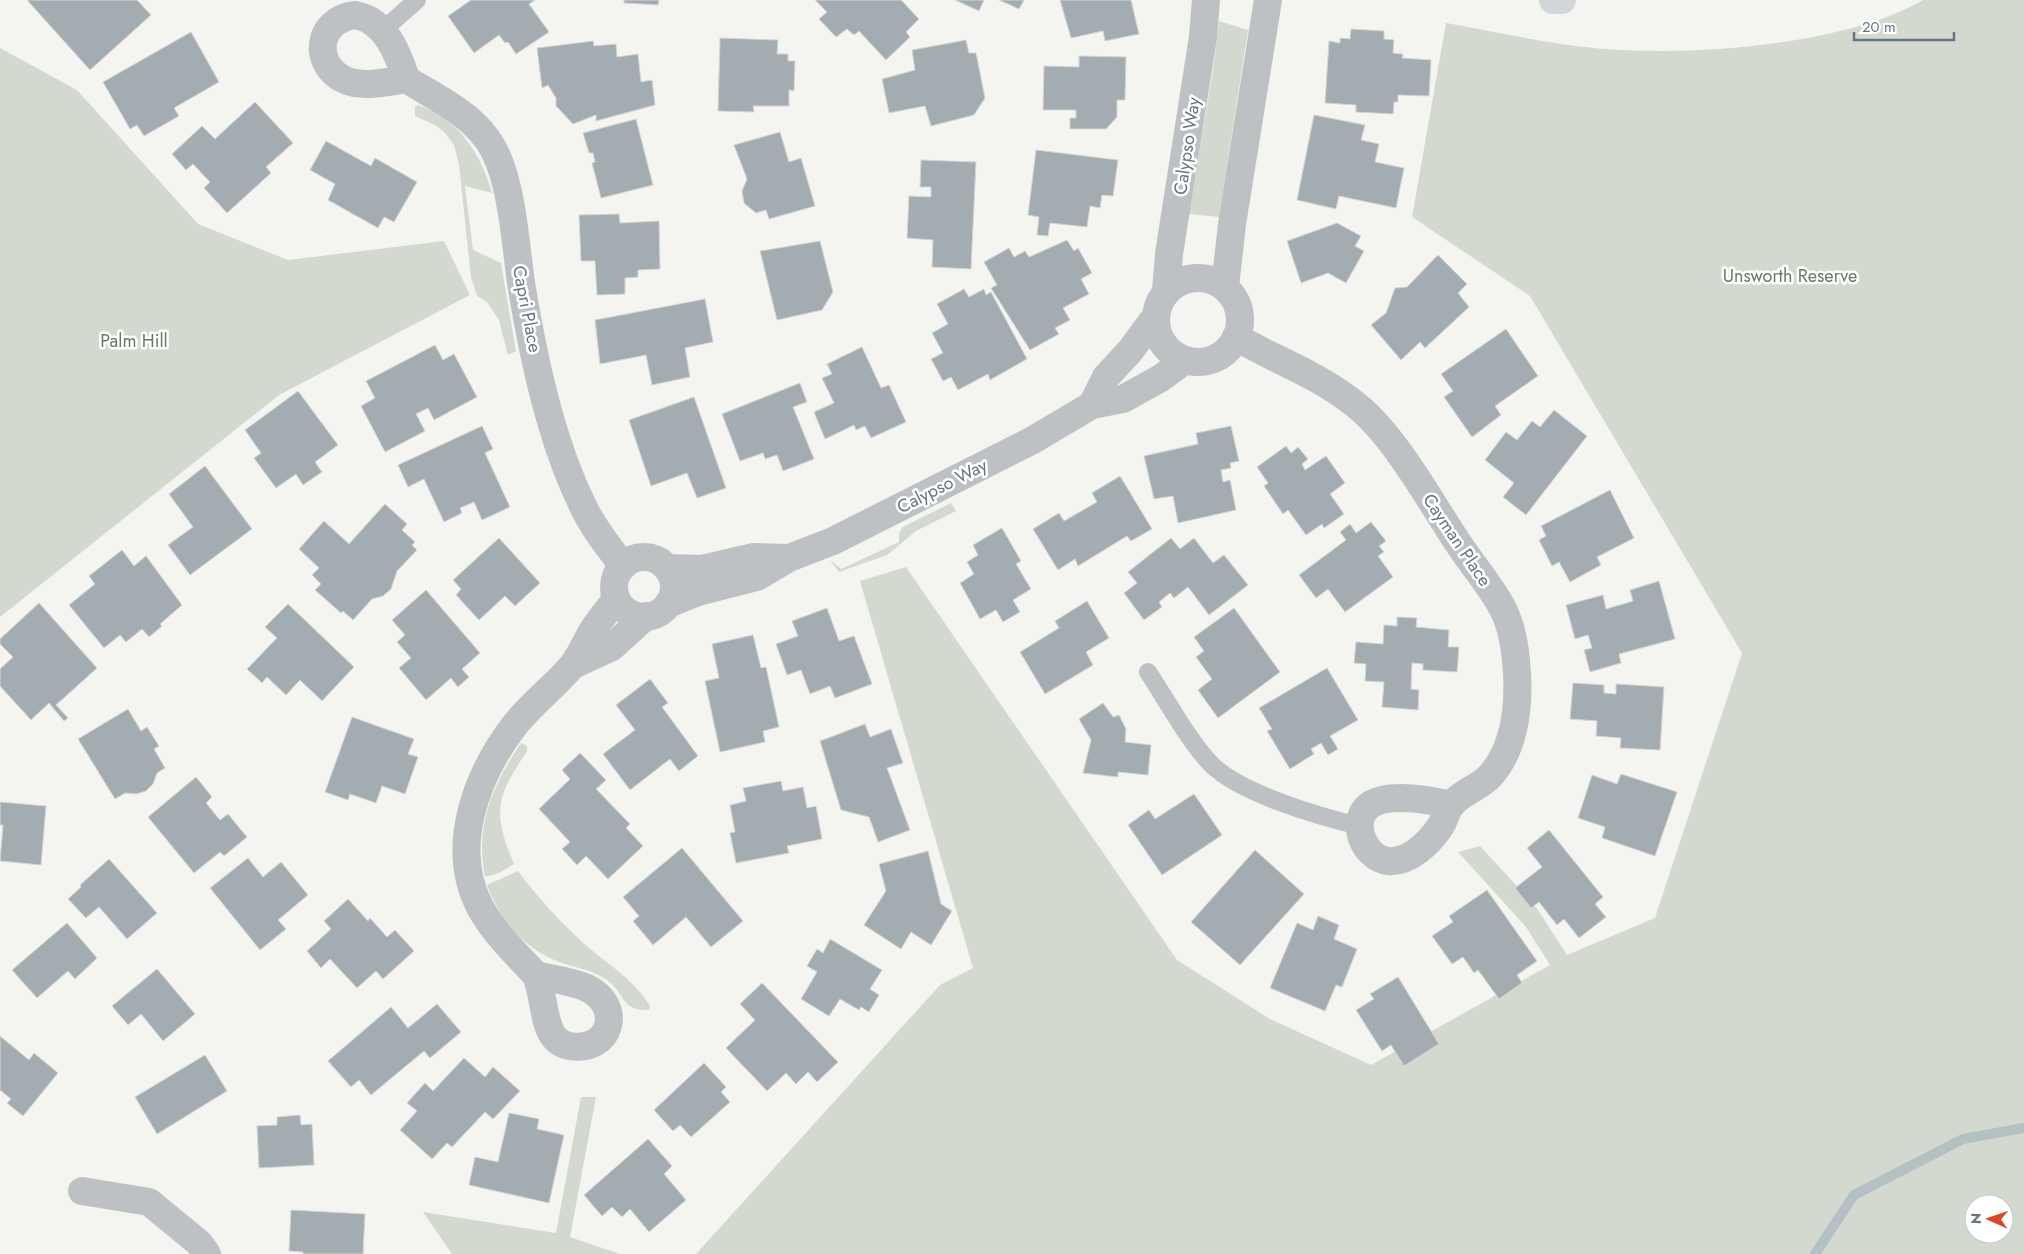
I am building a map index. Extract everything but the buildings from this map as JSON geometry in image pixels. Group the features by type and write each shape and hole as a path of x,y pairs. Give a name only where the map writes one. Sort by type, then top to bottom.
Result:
{"main road":[{"path":"1553,0 1562,0"}],"street":[{"name":"Calypso Way","path":"1166,291 1169,254 1203,36 1206,0"},
{"path":"1225,288 1230,234 1268,0"},
{"path":"355,15 365,17 382,31 398,55 406,79 382,83 357,83 336,75 329,67 323,46 324,35 336,20 355,15"},
{"name":"Capri Place","path":"406,79 468,119 487,139 498,158 505,182 531,333 557,439 582,505 599,534 623,566"},
{"path":"1190,278 1209,279 1225,288 1231,294 1239,311 1239,329 1230,346 1214,358 1194,362 1185,360 1169,350 1162,343 1158,335 1156,316 1159,303 1166,291 1173,285 1190,278"},
{"path":"1092,406 1106,377 1130,351 1156,316"},
{"name":"Cayman Place","path":"1236,337 1342,394 1369,416 1392,444 1505,614 1516,655 1517,676 1514,721 1510,740 1501,760 1490,776 1450,805 1441,826 1430,840 1416,852 1397,860 1388,861 1370,852 1364,845 1360,826"},
{"name":"Calypso Way","path":"573,665 612,647 657,610 698,592 757,577 789,558 833,541 966,475 1092,406 1123,399 1161,378 1185,360"},
{"path":"641,557 655,560 667,568 672,577 674,587 657,610 629,613 616,599 614,581 623,566 641,557"},
{"name":"Calypso Way","path":"667,568 702,569 754,557 789,558"},
{"name":"Calypso Way","path":"536,975 497,934 480,906 468,870 467,837 475,801 490,763 514,726 573,665 594,629 616,599"},
{"path":"1360,826 1366,809 1382,800 1428,799 1450,805"},
{"path":"82,1191 149,1202 199,1243 207,1254"}],"lane":[{"path":"382,31 417,0"},
{"path":"1148,672 1204,755 1222,773 1246,787 1323,818 1360,826"}],"green space":[{"name":"Unsworth Reserve","path":"1923,0 2024,0 2024,1254 696,1254 940,985 973,968 860,581 906,567 1177,960 1270,1019 1371,1065 1550,965 1526,927 1458,852 1480,846 1536,907 1567,955 1655,918 1742,653 1530,296 1412,217 1446,23 1568,45 1623,50 1665,51 1758,45 1849,29 1889,16"},
{"path":"1219,21 1248,30 1219,217 1189,214 1213,70"},
{"name":"Palm Hill","path":"0,48 77,90 198,224 288,260 444,241 470,295 279,395 0,617"},
{"path":"418,105 445,119 456,129 475,152 488,179 492,193 465,186 473,250 501,263 516,351 508,355 499,320 487,302 477,296 471,277 459,165 454,145 444,132 435,125 415,116 415,107"},
{"path":"951,503 956,511 916,531 887,555 839,572 830,560 841,569 899,542 899,533 903,527"},
{"path":"521,743 527,746 527,751 503,793 500,817 502,831 514,864 499,873 485,877 482,840 488,807 502,775"},
{"path":"518,871 543,902 570,930 637,989 650,1006 649,1010 633,1008 624,1000 612,984 605,979 590,971 562,963 537,951 516,933 499,911 487,885"},
{"path":"581,1097 596,1097 570,1237 620,1254 452,1254 423,1212 556,1233"}],"waterway":[{"path":"1815,1254 1854,1195 1963,1139 2024,1128"}]}
